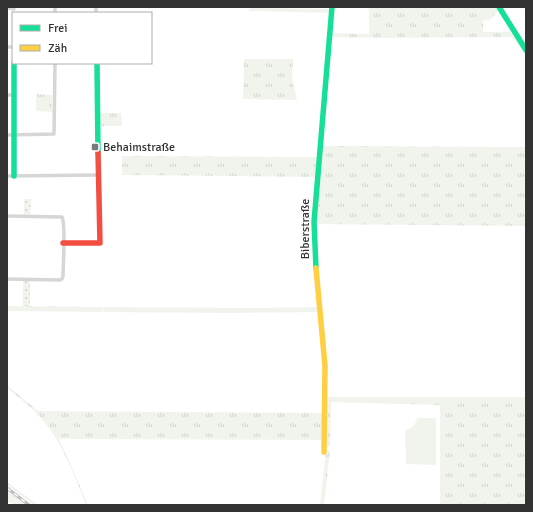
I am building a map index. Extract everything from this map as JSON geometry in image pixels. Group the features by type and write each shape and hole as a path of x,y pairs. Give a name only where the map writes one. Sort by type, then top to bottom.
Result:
{"street":[{"name":"Biberstraße","path":"324,452 325,366 316,274 314,222 332,7"},
{"path":"500,7 526,50"},
{"path":"7,8 14,10"},
{"path":"14,64 14,176"},
{"path":"7,134 54,134 55,64"},
{"path":"63,242 100,243 97,64"},
{"path":"7,95 14,95"},
{"path":"7,176 99,175"},
{"path":"7,216 62,217 63,220 62,278 60,280 7,279"}],"green space":[{"path":"369,7 498,7 499,10 491,19 483,21 483,32 511,32 526,52 526,56 512,37 330,37 331,33 369,34"},
{"path":"250,8 331,9 331,13 249,11"},
{"path":"244,59 293,59 292,79 297,100 243,99"},
{"path":"36,94 52,95 52,112 36,111"},
{"path":"100,113 121,113 122,126 101,126"},
{"path":"321,146 526,147 526,226 315,224"},
{"path":"122,156 318,157 317,177 122,175"},
{"path":"24,199 31,199 30,214 24,214"},
{"path":"23,281 30,281 30,306 23,306"},
{"path":"7,306 102,307 102,312 7,311"},
{"path":"103,307 319,307 319,312 103,312"},
{"path":"7,385 38,411 323,413 323,440 59,439 88,505 86,505 69,464 53,434 38,415 7,388"},
{"path":"326,397 526,397 526,505 440,505 440,405 331,402 330,446 326,446"},
{"path":"417,418 436,418 436,465 406,464 405,431 416,423"},
{"path":"326,451 330,451 324,505 320,505"},
{"path":"7,482 38,505 34,505 7,485"},
{"path":"7,490 27,505 14,505 13,503 7,502"}],"railway":[{"path":"7,488 29,505"}],"traffic: fast":[{"path":"316,268 314,222 332,7"},
{"path":"499,7 526,50"},
{"path":"14,64 14,176"},
{"path":"97,64 98,152"}],"traffic: slow":[{"path":"316,268 325,366 324,452"}],"traffic: jam":[{"path":"63,243 100,243 98,152"}],"place":[{"name":"Behaimstraße","path":"95,147"}]}
